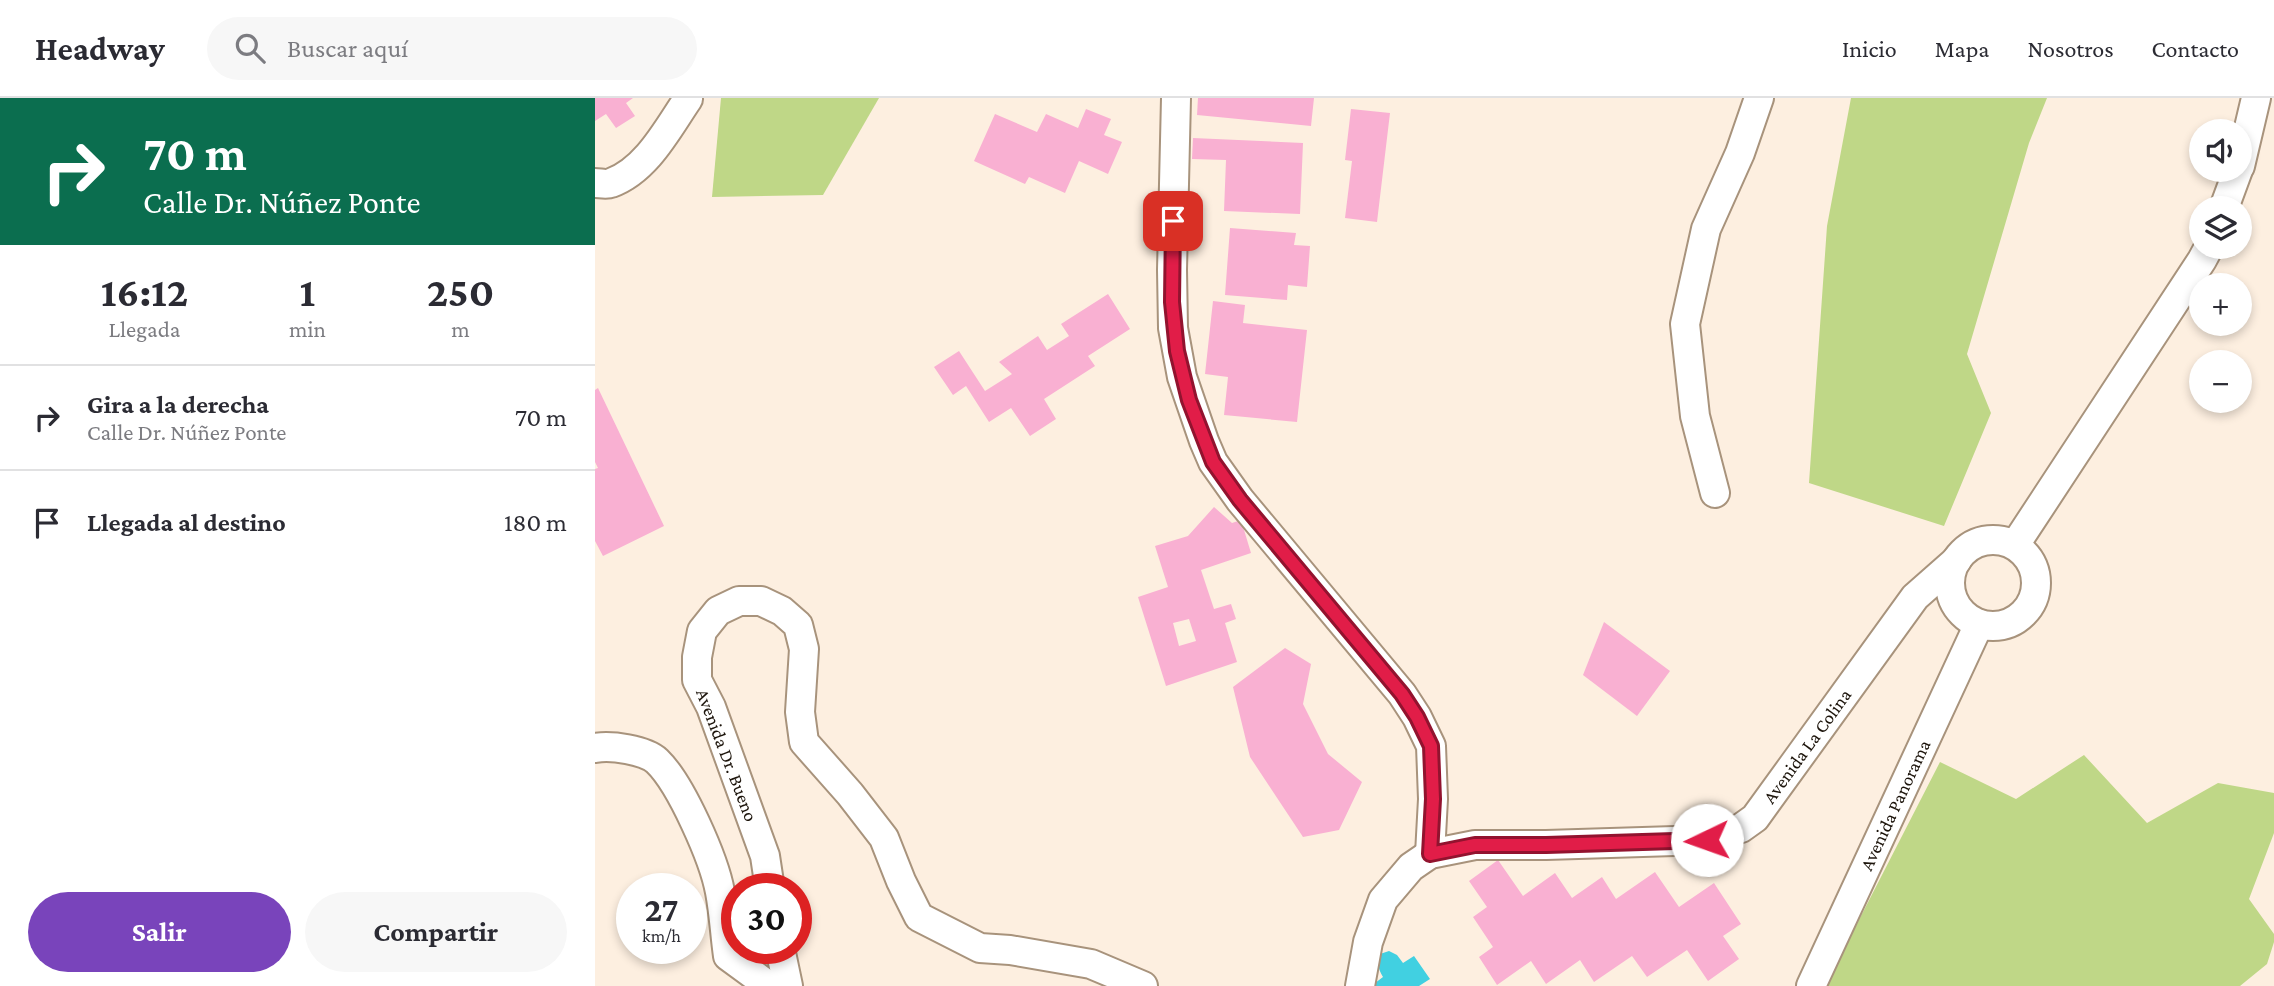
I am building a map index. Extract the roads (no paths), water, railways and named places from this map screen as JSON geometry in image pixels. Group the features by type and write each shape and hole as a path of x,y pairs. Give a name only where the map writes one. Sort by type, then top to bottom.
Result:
{"street":[{"path":"1176,98 1172,315 1177,351 1189,400 1213,462 1240,500 1402,694 1417,717 1431,746 1433,799 1430,854"},
{"path":"1716,494 1695,416 1685,324 1706,229 1759,98"},
{"path":"2251,119 2256,98"},
{"path":"595,183 609,184 632,171 652,151 688,99"},
{"path":"2015,545 2203,259"},
{"path":"1989,540 2015,545 2026,554 2033,566 2035,594 2029,608 2019,618 1992,627 1967,618 1952,597 1950,585 1957,560 1965,550 1977,543 1989,540"},
{"name":"Avenida La Colina","path":"1360,986 1368,942 1383,900 1411,867 1430,854 1475,845 1707,840 1741,828 1755,818 1915,597 1957,560"},
{"name":"Avenida Dr. Bueno","path":"768,873 765,856 711,707 697,680 697,657 702,631 718,611 739,601 761,601 782,611 798,625 804,649 800,712 804,743 850,794 884,838 919,917 980,948 1010,950 1091,964 1143,986"},
{"name":"Avenida Panorama","path":"1811,986 1979,624"},
{"path":"595,748 627,749 656,760 672,781 694,818 720,889 728,956 769,986"},
{"path":"783,964 788,986"}],"water":[{"path":"1389,951 1397,955 1403,963 1414,956 1430,979 1419,986 1371,986 1383,977 1378,966 1380,954"}]}
